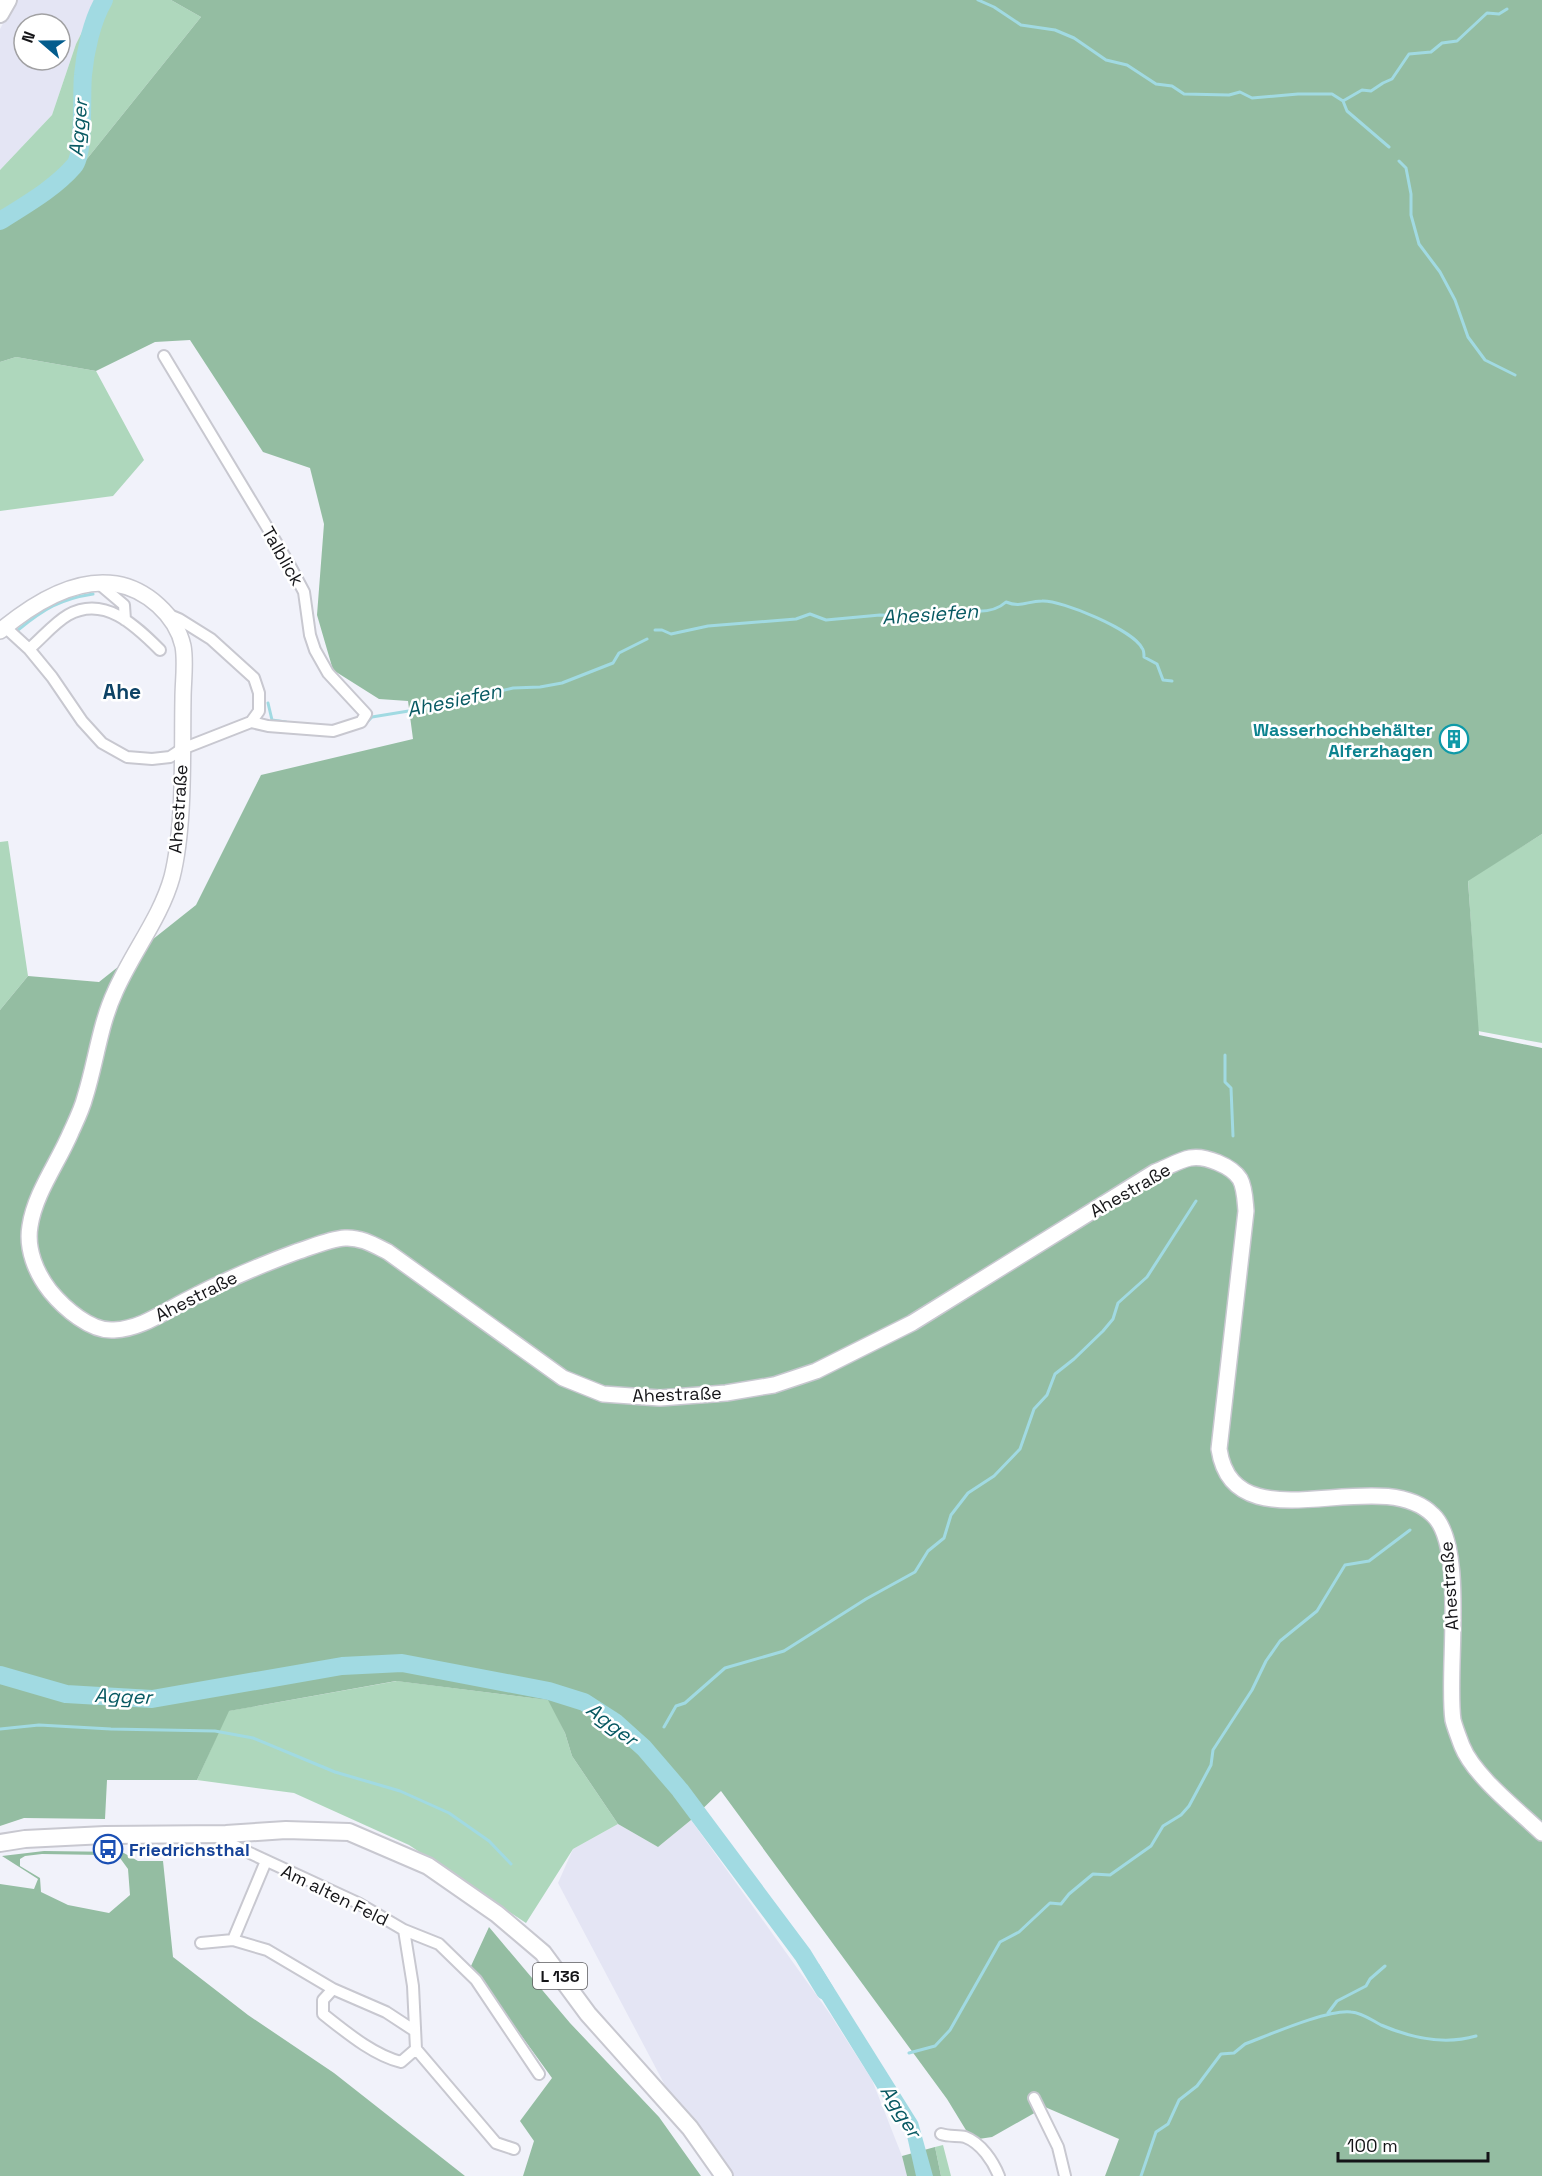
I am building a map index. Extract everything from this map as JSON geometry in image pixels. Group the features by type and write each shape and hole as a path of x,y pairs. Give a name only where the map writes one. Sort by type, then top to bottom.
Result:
{"main road":[{"path":"0,14 8,0"},
{"name":"Ahestraße","path":"2,629 56,594 98,583 124,585 140,591 154,601 166,614 183,646 179,832 172,875 165,895 114,993 85,1098 69,1137 34,1208 27,1243 35,1265 50,1290 70,1310 89,1324 111,1331 138,1326 221,1281 319,1244 346,1238 366,1241 388,1252 564,1378 593,1390 603,1394 660,1398 726,1393 774,1385 816,1371 912,1323 1155,1172 1188,1158 1201,1157 1220,1163 1239,1178 1246,1211 1218,1449 1221,1462 1231,1480 1252,1496 1301,1500 1360,1495 1395,1498 1418,1504 1434,1515 1445,1532 1451,1571 1454,1616 1453,1720 1463,1748 1488,1782 1542,1833"},
{"name":"L 136","path":"0,1843 25,1839 105,1835 226,1834 286,1830 348,1832 428,1866 497,1914 543,1953 588,2014 690,2128 724,2176"}],"street":[{"name":"Talblick","path":"164,356 304,592 310,635 324,665 342,690 366,714 361,722 333,731 268,726 251,722"},
{"path":"98,583 124,605 125,620"},
{"path":"29,649 66,616 82,609 106,609 125,620 160,650"},
{"path":"2,629 29,649 52,677 82,721 102,743 127,757 152,759 170,757 182,749 251,722 259,711 259,693 254,678 211,639 179,619 166,614"},
{"name":"Am alten Feld","path":"226,1834 227,1842 358,1903 404,1930 439,1944 476,1980 539,2074"},
{"name":"Am alten Feld","path":"233,1940 266,1861"},
{"name":"Am alten Feld","path":"404,1930 413,1986 416,2049"},
{"path":"201,1944 233,1940 267,1950 333,1989 386,2013 415,2031"},
{"path":"333,1989 323,2000 323,2014 389,2059 401,2062 416,2049 496,2143 514,2149"},
{"path":"1034,2098 1058,2147 1065,2176"},
{"path":"941,2134 964,2137 978,2145 994,2164 999,2176"}],"shaded area":[{"path":"16,0 98,0 72,56 72,12 12,12 12,72 67,72 52,115 0,170 0,29"},
{"path":"691,1820 830,2014 872,2080 902,2156 907,2176 730,2176 718,2153 668,2091 558,1883 573,1849 618,1824 658,1847"}],"green space":[{"path":"98,0 171,0 201,17 74,175 0,215 0,170 52,115 67,72 72,72 72,56"},
{"path":"171,0 1542,0 1542,834 1468,881 1479,1035 1542,1048 1542,2176 1105,2176 1119,2139 1045,2107 992,2137 972,2140 947,2099 721,1791 658,1847 618,1824 572,1756 565,1733 548,1700 396,1681 229,1711 197,1780 107,1780 105,1819 24,1818 0,1826 0,1010 28,976 99,982 196,905 261,775 413,739 408,701 379,699 333,670 317,615 324,524 310,468 263,452 190,340 155,342 96,371 16,357 0,362 0,215 74,175 201,17"},
{"path":"16,357 96,371 144,460 113,496 0,511 0,362"},
{"path":"1542,834 1542,1043 1478,1031 1468,880"},
{"path":"8,841 28,976 0,1010 0,842"},
{"path":"397,1681 549,1700 565,1733 572,1756 618,1824 573,1849 526,1923 409,1845 294,1793 197,1780 228,1711"},
{"path":"44,1851 122,1852 138,1861 163,1861 173,1957 248,2015 334,2073 465,2176 0,2176 0,1884 34,1889 38,1879 2,1856","holes":["102,1855 120,1858 128,1869 130,1895 109,1913 68,1905 41,1892 40,1878 20,1866 20,1859 25,1856"]},
{"path":"489,1927 570,2023 659,2117 701,2176 523,2176 534,2141 520,2121 552,2078 471,1966"},
{"path":"943,2145 951,2176 941,2176 935,2147"},
{"path":"935,2147 941,2176 907,2176 902,2156"}],"water":[{"path":"819,1964 918,2122 933,2176 916,2176 907,2136 808,1977"}],"waterway":[{"name":"Agger","path":"0,221 58,182 74,166 80,149 85,56 93,26 104,0"},
{"path":"978,0 994,7 1021,25 1055,30 1074,38 1106,60 1127,65 1156,84 1172,86 1184,94 1229,95 1240,92 1252,98 1332,94 1343,101 1347,111 1389,147"},
{"path":"1343,101 1362,90 1371,91 1392,79 1409,54 1431,52 1442,43 1457,41 1487,13 1499,14 1507,9"},
{"path":"1399,161 1406,168 1411,194 1411,215 1419,244 1440,272 1455,300 1468,337 1485,360 1515,375"},
{"name":"Ahesiefen","path":"18,630 53,606 93,594"},
{"name":"Ahesiefen","path":"655,630 671,634 708,626 796,619 810,614 826,620 880,615 946,614 956,608 982,611 995,609 1006,602 1020,604 1042,601 1065,605 1112,625 1136,641 1143,649 1144,657 1157,664 1163,680 1172,681"},
{"name":"Ahesiefen","path":"365,724 372,717 433,707 513,688 562,683 613,663 619,653 647,639"},
{"name":"Ahesiefen","path":"268,703 272,720 286,722"},
{"path":"1225,1055 1225,1082 1231,1088 1233,1136"},
{"path":"664,1727 676,1706 685,1703 725,1668 784,1651 866,1599 915,1572 928,1551 944,1538 951,1515 968,1493 994,1476 1020,1449 1034,1409 1047,1395 1055,1374 1074,1359 1113,1319 1118,1303 1147,1277 1196,1201"},
{"path":"909,2053 935,2046 950,2030 1000,1942 1019,1932 1050,1903 1061,1904 1069,1894 1093,1874 1110,1875 1151,1846 1163,1826 1181,1815 1189,1806 1211,1765 1213,1750 1252,1690 1266,1661 1280,1641 1317,1611 1345,1565 1369,1561 1410,1530"},
{"name":"Agger","path":"0,1675 66,1694 152,1699 342,1666 402,1663 549,1691 584,1702 615,1722 644,1748 680,1790 803,1955 825,1991"},
{"path":"0,1729 39,1725 215,1731 253,1738 335,1772 400,1791 449,1813 489,1841 511,1864"},
{"path":"1328,2013 1337,2001 1366,1986 1370,1979 1385,1966"},
{"path":"1141,2176 1156,2132 1168,2124 1179,2100 1197,2086 1221,2054 1234,2053 1245,2044 1283,2029 1314,2018 1341,2012 1359,2014 1392,2030 1416,2037 1452,2040 1476,2036"}],"place":[{"name":"Wasserhochbehälter Alferzhagen","path":"1454,739"},
{"name":"Friedrichsthal","path":"108,1849"}],"district":[{"name":"Ahe","path":"122,691"}]}
